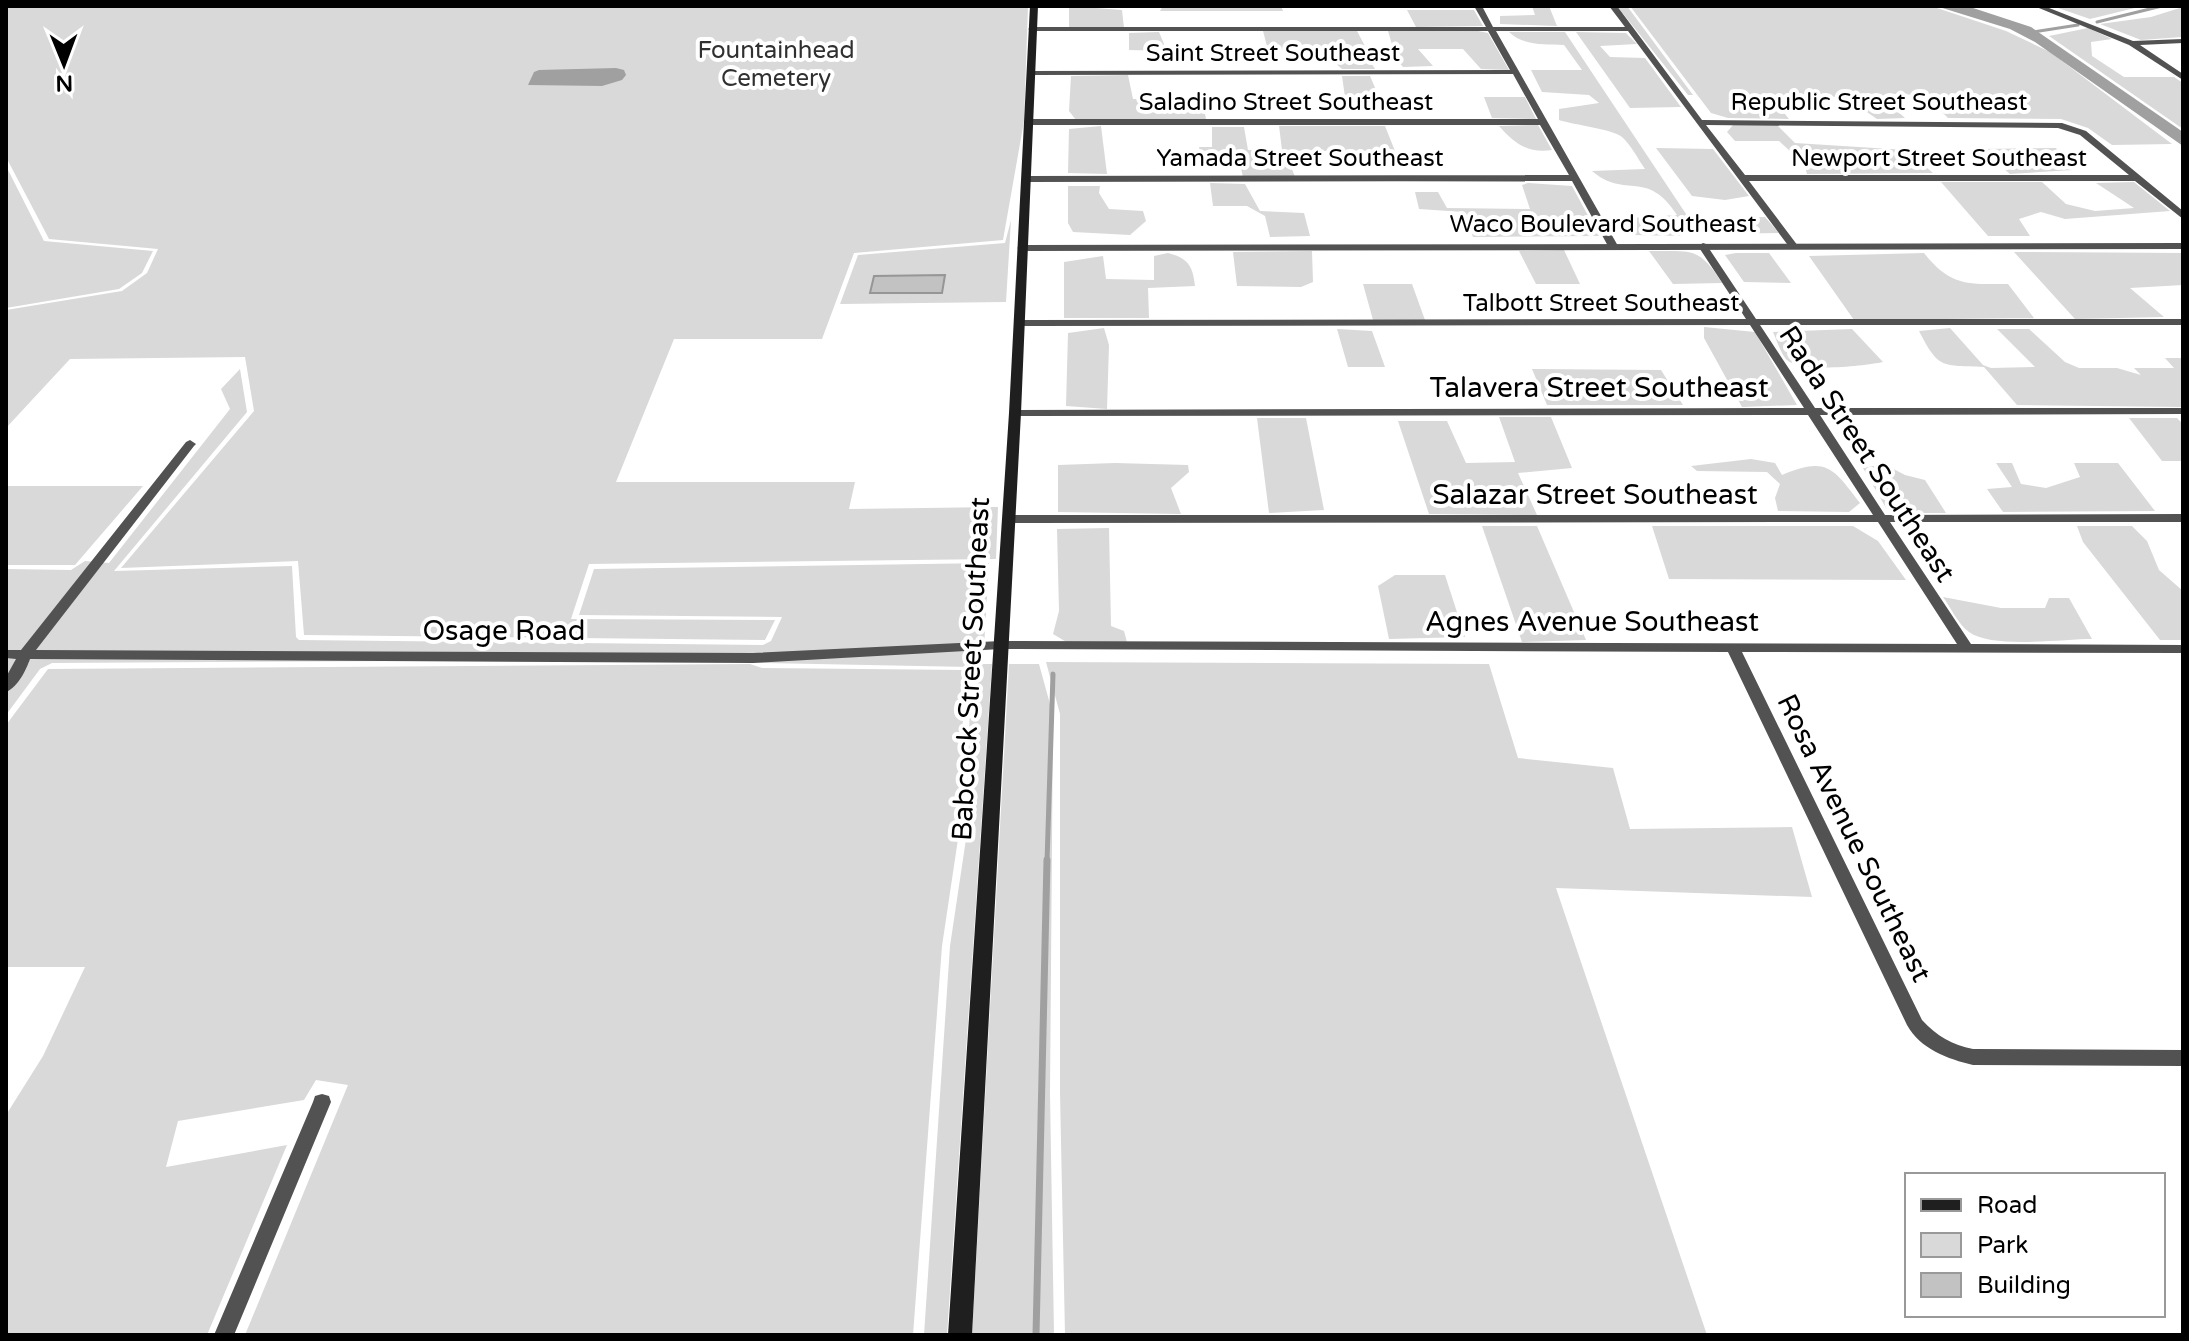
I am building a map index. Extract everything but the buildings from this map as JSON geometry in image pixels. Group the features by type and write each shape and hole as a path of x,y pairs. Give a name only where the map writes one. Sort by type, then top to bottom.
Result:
{"main road":[{"name":"Babcock Street Southeast","path":"960,1335 1015,413 1034,6"}],"street":[{"path":"1478,6 1613,246"},
{"path":"1613,6 1793,246"},
{"path":"2038,6 2132,43 2183,78"},
{"path":"1032,29 1631,29"},
{"path":"2132,43 2183,41"},
{"name":"Saint Street Southeast","path":"1031,73 1516,72"},
{"name":"Saladino Street Southeast","path":"1029,122 1543,122"},
{"name":"Republic Street Southeast","path":"1699,122 2042,122 2083,133 2137,178"},
{"name":"Yamada Street Southeast","path":"1026,179 1575,178"},
{"name":"Newport Street Southeast","path":"1741,178 2137,178"},
{"path":"2137,178 2183,216"},
{"name":"Rada Street Southeast","path":"1703,246 1966,647"},
{"name":"Waco Boulevard Southeast","path":"1023,248 2183,246"},
{"name":"Talbott Street Southeast","path":"1020,323 2183,322"},
{"name":"Talavera Street Southeast","path":"1015,413 2183,411"},
{"path":"6,687 20,668 25,654 190,444"},
{"name":"Salazar Street Southeast","path":"1008,519 2183,518"},
{"name":"Osage Road","path":"6,654 753,658 1001,645"},
{"name":"Agnes Avenue Southeast","path":"1001,645 2183,649"},
{"name":"Rosa Avenue Southeast","path":"1734,649 1916,1025 1935,1044 1955,1054 1973,1057 2183,1058"},
{"path":"224,1335 322,1102"}],"green space":[{"name":"Fountainhead Cemetery","path":"6,6 1028,6 1024,121 1003,240 854,253 822,339 674,339 616,482 855,482 849,509 998,507 996,559 589,564 571,619 775,620 765,640 304,635 298,561 121,568 254,411 245,357 70,359 6,428 6,310 122,291 147,273 158,249 49,239 6,157"},
{"path":"1069,6 1122,10 1124,28 1069,27"},
{"path":"1163,6 1281,6 1283,11 1160,11"},
{"path":"1532,6 1549,6 1557,26 1500,24 1500,16 1535,15"},
{"path":"1617,6 1627,6 1693,95 1688,95"},
{"path":"1630,6 1931,6 2006,31 2050,52 2172,144 2112,145 2088,128 2061,119 1948,118 1925,95 1890,94 1884,99 1905,118 1877,119 1845,97 1786,96 1781,109 1789,119 1728,118 1711,113"},
{"path":"2143,6 2090,19 2055,7"},
{"path":"2183,7 2182,37 2141,40 2100,24 2151,17"},
{"path":"1407,10 1474,10 1483,26 1416,27"},
{"path":"2088,28 2112,39 2091,42 2092,56 2124,77 2174,77 2183,83 2183,129 2049,36"},
{"path":"1263,31 1357,31 1366,48 1393,48 1388,31 1478,31 1488,33 1509,70 1481,69 1463,49 1418,49 1433,66 1403,67 1388,50 1364,51 1375,69 1342,69 1334,62 1349,60 1349,57 1339,49 1268,50"},
{"path":"1159,32 1167,51 1129,50 1129,33"},
{"path":"1509,32 1565,32 1690,220 1676,222 1683,236 1631,235 1617,219 1677,215 1656,192 1615,184 1592,171 1645,169 1617,134 1559,120 1559,109 1599,103 1589,95 1542,92 1531,70 1582,70 1564,45 1528,42"},
{"path":"1576,32 1626,33 1637,44 1600,46 1610,57 1645,58 1681,107 1630,108"},
{"path":"1128,75 1133,99 1202,97 1206,119 1076,120 1069,111 1071,76"},
{"path":"1342,76 1370,76 1379,97 1345,97"},
{"path":"1484,97 1525,97 1536,119 1492,118"},
{"path":"1538,125 1552,150 1522,146 1499,126"},
{"path":"1733,125 1777,125 1795,143 1906,150 1933,173 1807,174 1804,164 1779,141 1735,141 1727,132"},
{"path":"1101,126 1107,174 1068,173 1069,129"},
{"path":"1279,126 1385,126 1395,151 1297,151 1287,156 1295,177 1243,177 1238,156 1201,156 1199,147 1212,147 1212,127 1244,127 1248,150 1282,150"},
{"path":"1656,148 1713,149 1749,196 1725,200 1692,196"},
{"path":"2056,148 2073,170 2010,174 1981,149"},
{"path":"6,166 44,241 153,251 142,273 119,289 6,308"},
{"path":"1941,182 2042,182 2066,204 2095,211 2134,208 2096,183 2134,182 2170,211 2065,219 2041,212 2019,219 2030,236 1988,236"},
{"path":"1210,183 1245,184 1260,211 1304,213 1310,236 1270,237 1265,216 1247,206 1213,206"},
{"path":"1522,185 1572,186 1599,236 1473,237 1463,212 1419,209 1415,192 1438,192 1447,208 1530,209"},
{"path":"1068,186 1100,186 1099,193 1109,209 1143,211 1146,221 1130,235 1073,232 1068,223"},
{"path":"1765,217 1779,233 1717,234 1705,218"},
{"path":"1011,220 1006,302 840,304 858,255 1005,243"},
{"path":"1564,250 1580,284 1536,284 1519,251"},
{"path":"1312,251 1313,282 1301,287 1237,286 1233,252"},
{"path":"1649,251 1675,251 1699,256 1722,283 1673,284"},
{"path":"2014,252 2183,253 2183,285 2130,288 2164,317 2075,319"},
{"path":"1168,253 1188,264 1195,286 1148,288 1149,318 1064,318 1064,262 1103,256 1106,279 1154,280 1154,256"},
{"path":"1769,253 1791,283 1744,282 1725,255"},
{"path":"1924,253 1952,278 1971,283 2008,284 2034,318 1854,320 1809,256"},
{"path":"1363,284 1412,284 1425,320 1373,320"},
{"path":"1704,327 1755,332 1797,405 1742,407 1704,338"},
{"path":"1104,328 1109,345 1107,409 1066,406 1068,333"},
{"path":"1950,328 1983,365 1991,368 2035,367 1997,329 2029,329 2065,362 2079,368 2117,368 2141,375 2134,368 2174,368 2165,358 2183,358 2183,407 2017,405 1984,367 1950,365 1937,359 1919,331"},
{"path":"1337,329 1372,331 1385,367 1348,367"},
{"path":"1852,329 1883,362 1833,367 1794,364 1785,358 1773,332"},
{"path":"240,369 247,412 114,571 292,566 296,637 299,640 763,645 771,641 782,617 579,615 594,569 989,563 983,664 992,664 947,1335 924,1335 950,946 966,839 971,667 765,663 751,659 52,663 40,669 6,715 6,569 71,570 85,561 109,563 230,409 221,389"},
{"path":"1532,369 1661,370 1683,405 1547,405"},
{"path":"1499,417 1551,417 1572,468 1518,473 1537,515 1429,514 1398,421 1447,421 1466,463 1515,462"},
{"path":"1257,418 1306,418 1324,510 1269,513"},
{"path":"2129,418 2177,418 2183,424 2183,461 2162,461"},
{"path":"1751,459 1775,463 1782,475 1809,466 1828,469 1843,481 1860,503 1849,512 1778,511 1775,498 1780,484 1767,472 1697,471 1691,466"},
{"path":"1996,463 2012,463 2021,484 2046,488 2080,477 2074,463 2118,463 2155,511 2003,512 1987,489 2012,487"},
{"path":"1884,464 1905,475 1925,480 1946,513 1900,513 1886,508 1863,468"},
{"path":"1058,465 1188,465 1189,472 1171,488 1181,514 1058,512"},
{"path":"6,486 143,486 75,565 6,565"},
{"path":"1482,526 1537,526 1586,640 1522,642"},
{"path":"1652,526 1853,526 1878,541 1906,580 1669,579"},
{"path":"2077,526 2132,526 2147,541 2159,570 2183,591 2183,640 2160,640 2083,542"},
{"path":"1109,528 1111,626 1124,631 1127,642 1068,643 1053,634 1059,611 1057,529"},
{"path":"1395,575 1445,575 1465,637 1389,639 1378,586"},
{"path":"1943,597 2001,608 2045,608 2049,598 2069,598 2092,639 2010,642 1980,637 1961,625"},
{"path":"1046,662 1489,664 1518,758 1613,768 1630,829 1792,827 1812,897 1556,888 1707,1335 1065,1335 1060,1093 1060,714"},
{"path":"750,664 762,668 965,670 958,839 942,946 913,1335 245,1335 348,1085 316,1080 304,1100 178,1121 166,1167 287,1145 207,1335 6,1335 6,1115 43,1056 85,967 6,967 6,725 48,669"},
{"path":"1009,664 1039,664 1053,715 1050,1093 1054,1335 972,1335"}],"shaded area":[{"path":"1936,6 1967,6 2031,27 2183,132 2183,146 2035,42 2010,29"},
{"path":"539,70 624,70 626,75 622,80 602,86 528,85 534,72"}],"waterway":[{"path":"2097,22 2162,6"},
{"path":"2033,32 2078,25"},
{"path":"1047,862 1053,674"},
{"path":"1036,1335 1047,860"}]}
